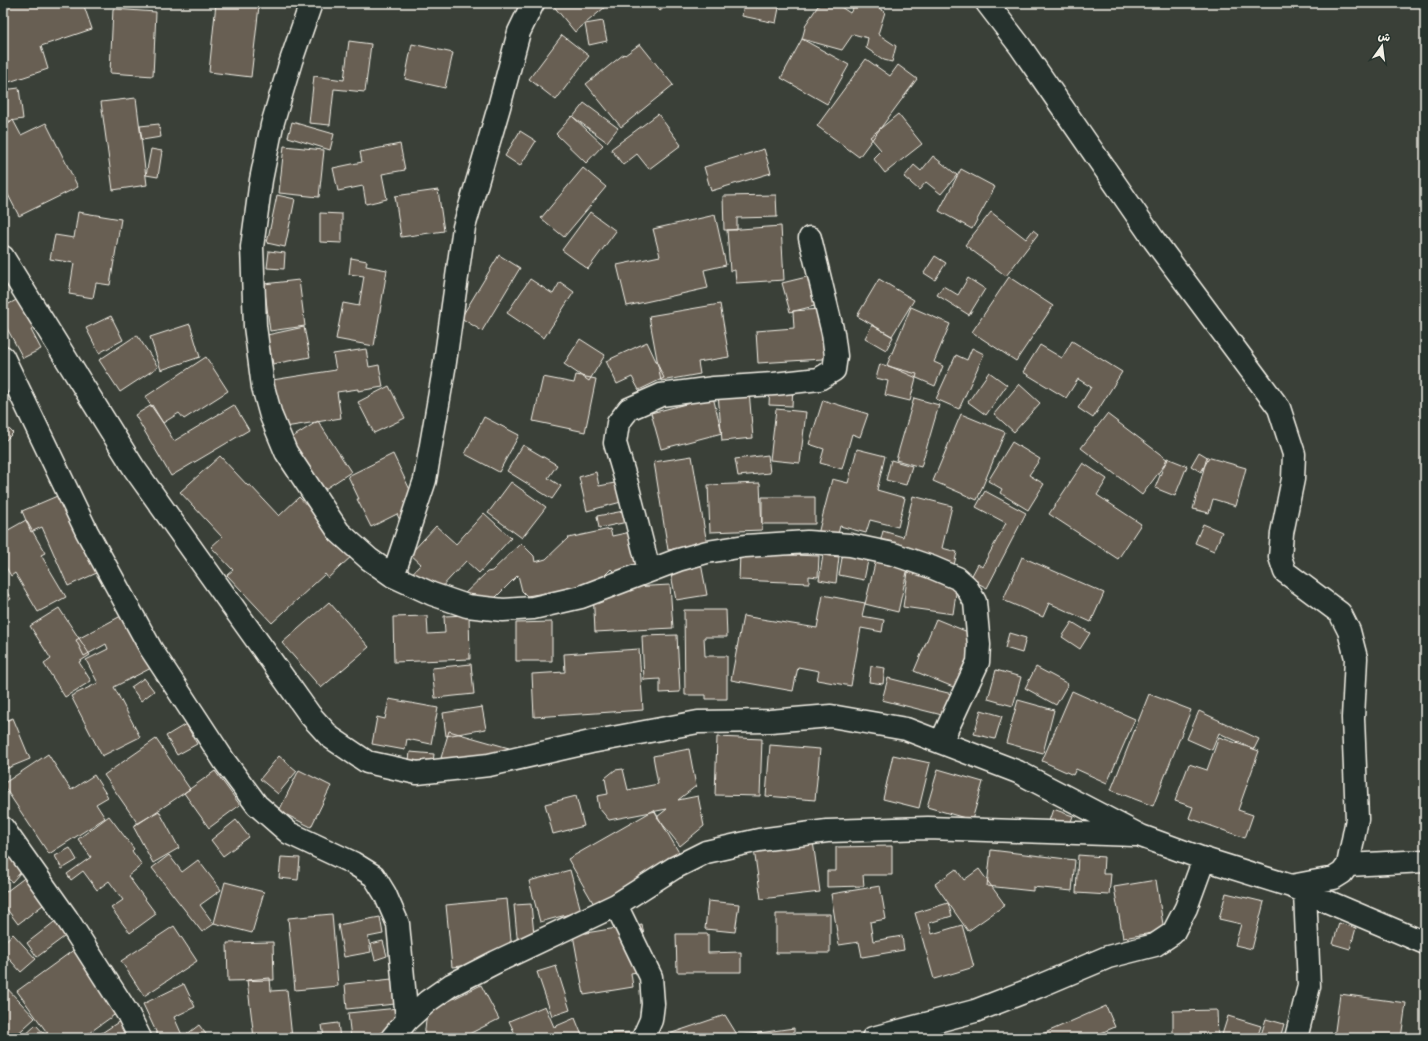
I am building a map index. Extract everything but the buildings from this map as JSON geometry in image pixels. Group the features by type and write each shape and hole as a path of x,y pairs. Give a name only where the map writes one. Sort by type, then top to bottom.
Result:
{"street":[{"path":"311,3 291,61 272,125 259,195 252,247 255,326 263,387 270,416 286,452 339,532 369,559 393,576 432,594 467,606 503,610 533,608 581,597 678,560 707,552 745,546 807,542 850,546 893,554 931,567 957,578 966,586 975,602 979,645 978,662 941,742"},
{"path":"393,576 425,480 444,369 464,227 519,32 533,3"},
{"path":"987,3 1020,46 1154,240 1279,408 1294,454 1293,479 1282,533 1280,557 1285,572 1340,613 1349,631 1356,658 1353,718 1357,819 1348,865 1342,873 1334,878 1298,889"},
{"path":"649,570 615,444 618,423 629,409 661,395 714,388 819,379 834,370 836,356 810,238"},
{"path":"3,257 134,468 310,715 330,737 367,762 417,773 488,765 591,742 698,722 770,721 831,716 906,729 941,742 1018,772 1142,836 1204,859 1298,889 1425,943"},
{"path":"3,357 87,532 151,649 224,762 257,805 289,832 353,863 374,876 382,888 398,924 407,1020"},
{"path":"3,828 70,924 128,1014 140,1038"},
{"path":"392,1038 407,1020 428,1001 451,985 616,905 674,868 706,852 759,840 826,831 928,828 1142,836"},
{"path":"873,1038 975,1011 1038,987 1108,957 1155,945 1172,933 1186,908 1204,859"},
{"path":"1348,865 1425,862"},
{"path":"1296,1038 1309,986 1298,889"},
{"path":"616,905 652,978 654,1004 651,1020 643,1038"}]}
